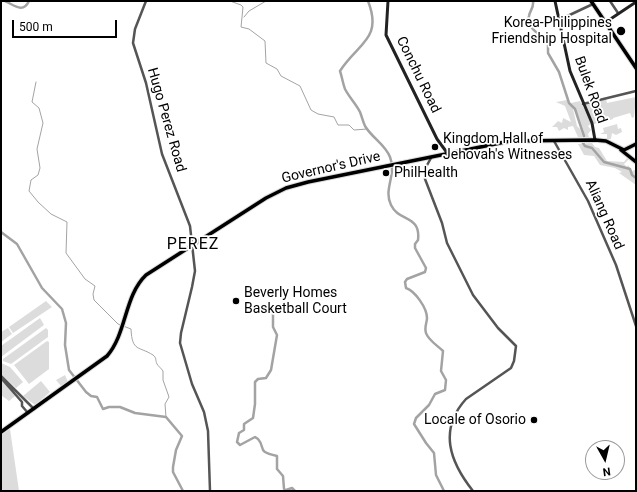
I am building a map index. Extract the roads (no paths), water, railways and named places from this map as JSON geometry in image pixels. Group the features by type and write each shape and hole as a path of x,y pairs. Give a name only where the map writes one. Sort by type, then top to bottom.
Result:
{"main road":[{"name":"Conchu Road","path":"388,1 387,36 437,139 448,154"},
{"name":"Bulek Road","path":"556,1 570,71 583,104 593,124 595,140"},
{"path":"592,2 636,68"},
{"path":"606,22 636,2"},
{"name":"Governor's Drive","path":"1,432 107,356 112,349 135,289 144,278 192,245 273,194 293,186 510,141 595,140 623,150 627,149"},
{"name":"Governor's Drive","path":"604,142 627,154 636,162"},
{"path":"627,154 627,149 636,144"}],"street":[{"name":"Hugo Perez Road","path":"146,1 135,29 133,43 146,83 162,154 190,223 194,281 180,341 192,384 204,412 206,424 211,435 211,491"},
{"path":"610,1 618,13"},
{"path":"559,20 592,2"},
{"path":"583,104 636,92"},
{"name":"Aliang Road","path":"554,140 586,194 616,265 636,326"},
{"path":"431,158 426,167 424,179 442,223 447,242 473,295 498,328 516,346 514,361 511,368 466,399 460,405 450,425 453,460 473,491"},
{"path":"423,159 426,167"},
{"path":"1,377 23,401 28,401 34,409"},
{"path":"23,401 22,406 28,414"}],"waterway":[{"path":"5,1 21,8 27,5 29,1"},
{"path":"230,1 243,7 241,27 249,29 265,41 266,63 277,69 281,76 300,86 311,110 318,114 334,117 338,125 349,125 354,130 367,129"},
{"path":"244,17 249,11 266,1"},
{"path":"368,1 372,14 370,32 361,47 340,71 345,89 360,112 365,126 385,148 390,157 392,170 388,193 391,205 399,214 413,222 418,232 418,240 415,244 415,248 426,268 425,272 407,279 405,282 406,288 417,296 423,305 427,318 425,331 427,336 443,351 441,371 446,380 445,390 435,394 429,405 416,418 414,424 434,453 436,475 444,491"},
{"path":"533,1 529,16 530,24 534,31 548,40 548,53 559,72 569,103 575,109 584,136"},
{"path":"36,82 32,102 39,108 43,123 37,149 40,168 38,175 31,180 29,191 51,214 67,222 66,253 85,279 95,286 93,294 94,300 118,324 131,329 133,342 137,347 155,357 157,364 163,371 163,380 169,397 165,404 166,417"},
{"path":"583,143 585,146 592,148 604,162 630,169 632,175 636,178"},
{"path":"1,232 17,244 42,288 62,309 66,323 65,345 69,370 86,392 91,396 97,397 103,409 109,407 120,407 135,413 166,417 182,436 176,450 173,472 183,491"},
{"path":"273,308 273,327 277,335 271,370 266,378 258,379 255,382 255,404 253,418 244,424 244,430 239,433 237,442 240,445 255,437 258,439 266,453 277,456 277,469 283,476 284,489 286,490 292,488 295,491"}],"place":[{"name":"Korea-Philippines Friendship Hospital","path":"621,31"},
{"name":"Kingdom Hall of Jehovah's Witnesses","path":"435,147"},
{"name":"PhilHealth","path":"386,173"},
{"name":"Beverly Homes Basketball Court","path":"236,301"},
{"name":"Locale of Osorio","path":"534,420"}],"district":[{"name":"PEREZ","path":"193,245"}]}
